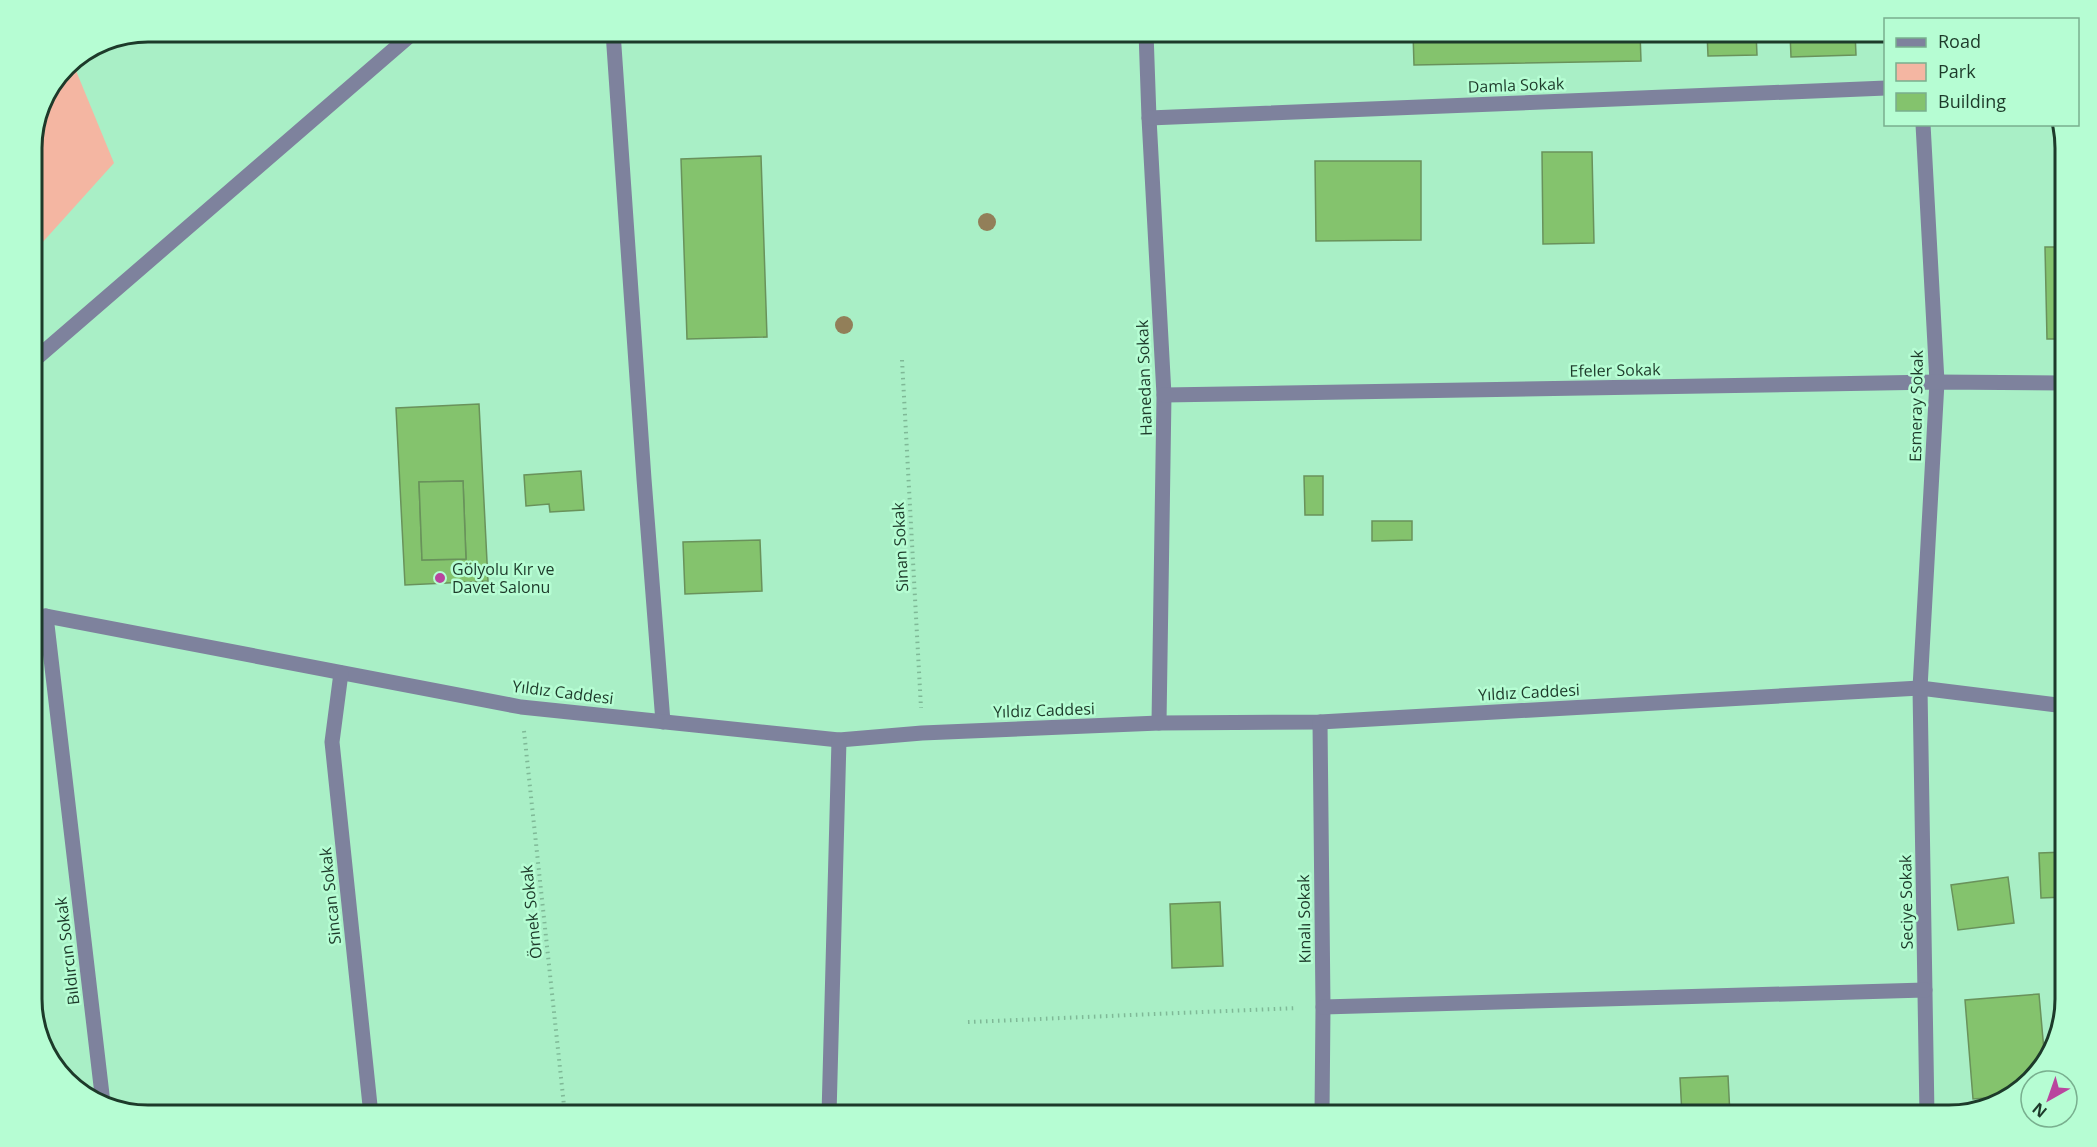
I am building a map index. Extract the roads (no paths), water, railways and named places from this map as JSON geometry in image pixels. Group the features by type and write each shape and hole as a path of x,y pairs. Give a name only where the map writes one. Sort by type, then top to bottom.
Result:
{"street":[{"path":"42,353 402,42"},
{"path":"614,42 663,722"},
{"name":"Hanedan Sokak","path":"1146,42 1164,395 1159,723"},
{"name":"Damla Sokak","path":"1149,118 1884,87"},
{"name":"Esmeray Sokak","path":"1920,688 1937,382 1923,126"},
{"name":"Efeler Sokak","path":"1164,395 1937,382 2055,383"},
{"name":"Yıldız Caddesi","path":"42,617 521,707 839,740 922,733 1159,723 1320,722 1920,688 2055,705"},
{"name":"Bıldırcın Sokak","path":"42,639 102,1094"},
{"name":"Sincan Sokak","path":"341,673 332,742 370,1105"},
{"name":"Seciye Sokak","path":"1920,688 1927,1105"},
{"name":"Kınalı Sokak","path":"1320,722 1322,1105"},
{"path":"829,1105 839,740"},
{"path":"1323,1006 1925,990"}],"place":[{"name":"Gölyolu Kır ve Davet Salonu","path":"440,578"}]}
